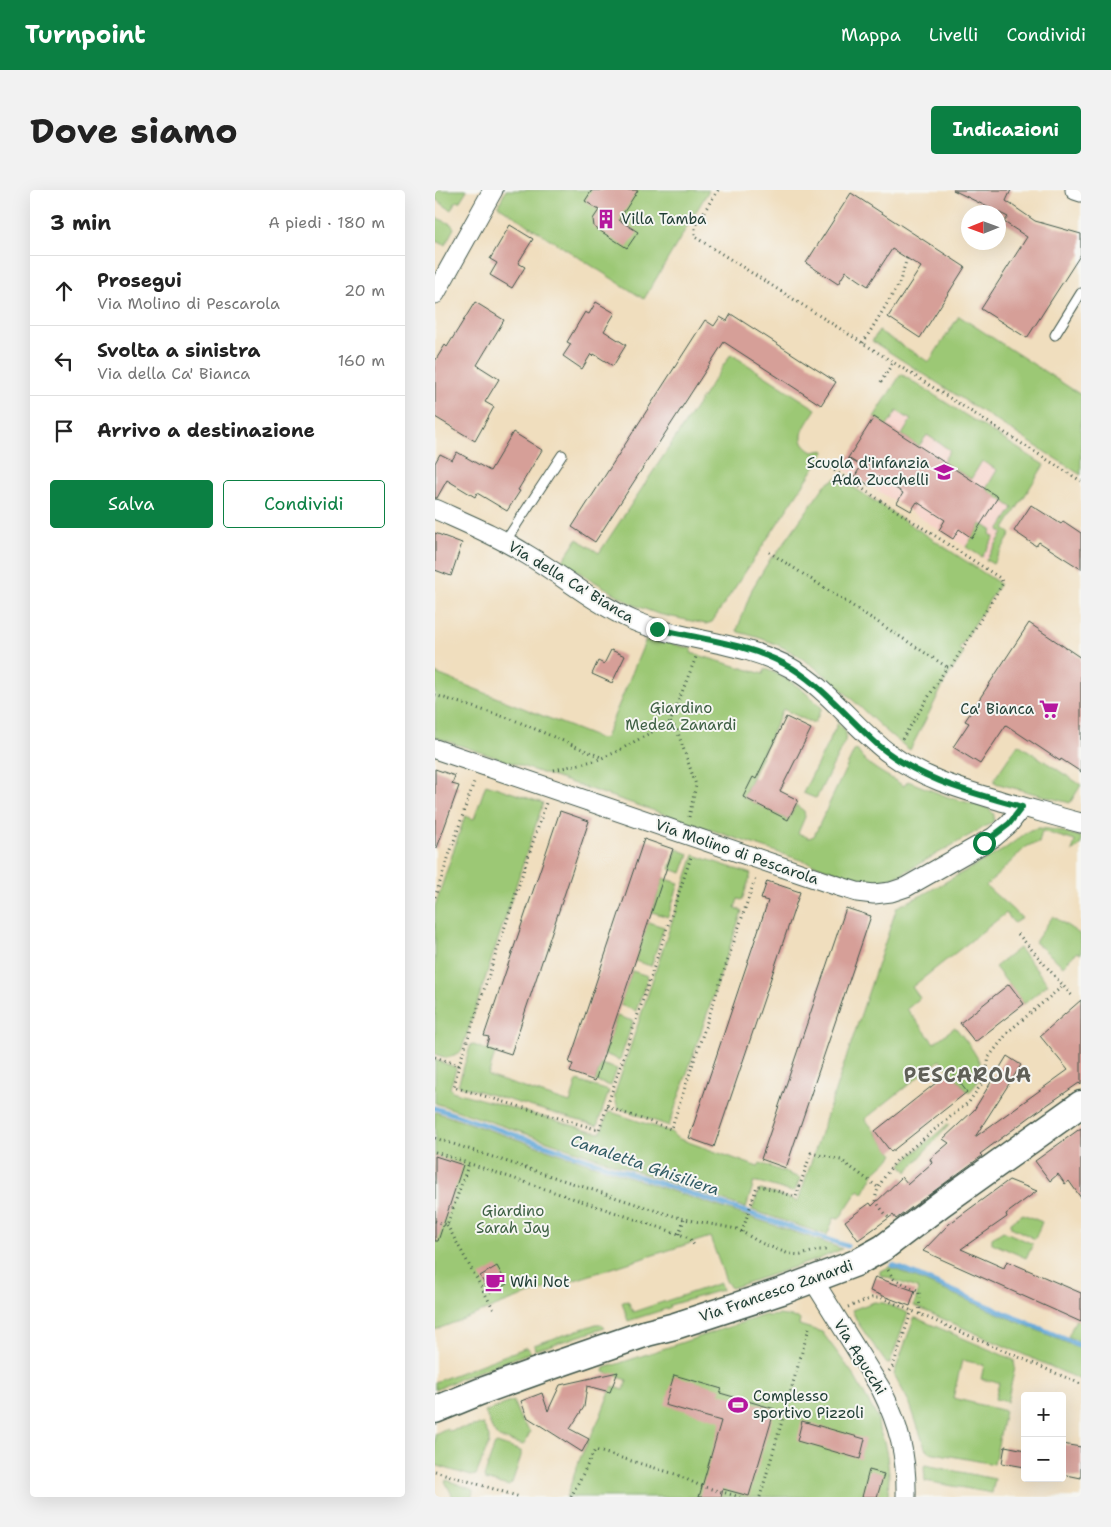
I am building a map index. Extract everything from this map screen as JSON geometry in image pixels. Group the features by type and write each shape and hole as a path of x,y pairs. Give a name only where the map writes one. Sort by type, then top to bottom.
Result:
{"main road":[{"name":"Via Francesco Zanardi","path":"435,1410 543,1368 647,1333 675,1326 851,1266 883,1248 1081,1104"}],"street":[{"path":"435,294 493,190"},
{"path":"1075,190 1081,192"},
{"name":"Via della Ca' Bianca","path":"435,509 527,554 629,619 657,629 756,652 786,666 819,690 877,744 911,769 945,784 1081,823"},
{"name":"Via Molino di Pescarola","path":"435,749 841,887 866,893 882,894 907,887 994,837 1009,824 1022,807"},
{"name":"Via Agucchi","path":"813,1280 890,1406 905,1456 906,1497"}],"lane":[{"path":"1055,335 1081,293"},
{"path":"505,542 562,455"}],"path":[{"path":"718,190 695,226 695,237 1081,481"},
{"path":"863,343 899,284 907,258"},
{"path":"881,382 893,362"},
{"path":"826,465 1002,580 1003,586 951,667 947,667 897,746"},
{"path":"769,552 947,667"},
{"path":"547,772 603,758 670,722 698,651"},
{"path":"435,695 514,720 603,758"},
{"path":"670,722 677,730 696,785 690,814"},
{"path":"435,897 475,777"},
{"path":"547,802 459,1066 454,1087 599,1130 693,851"},
{"path":"607,1108 671,1129 757,872"},
{"path":"1018,934 1073,997"},
{"path":"892,1224 876,1200 876,1194 890,1168 897,1160 969,1102 985,1079 989,1057 1009,1031 1064,985"},
{"path":"435,1057 459,1066"},
{"path":"435,1138 657,1211 684,1219 732,1228 761,1243 789,1254 801,1255 822,1249 830,1252"},
{"path":"435,1152 679,1234 689,1238 694,1245"},
{"path":"742,1232 757,1186 796,1197 811,1153 841,1160 879,1188"},
{"path":"447,1225 469,1163"},
{"path":"679,1234 684,1219"},
{"path":"435,1221 447,1225 494,1310"},
{"path":"887,1263 888,1270 894,1279 915,1288 919,1292 920,1314"},
{"path":"848,1307 877,1297 912,1310 1081,1384"},
{"path":"888,1371 893,1366 912,1310"},
{"path":"760,1497 809,1328"},
{"path":"571,1497 595,1450 675,1474 701,1486 739,1497"},
{"path":"435,1471 520,1497"}],"shaded area":[{"name":"Scuola d'infanzia Ada Zucchelli","path":"901,374 1044,465 1004,529 1011,534 993,564 842,468"}],"green space":[{"path":"435,190 467,190 460,201 455,202 451,210 435,199"},
{"path":"506,190 709,190 644,299 498,206"},
{"path":"435,217 451,224 454,228 445,245 435,241"},
{"path":"959,316 1081,395 1081,475 872,341 879,331 929,362"},
{"path":"731,354 816,409 805,426 802,437 803,442 813,452 824,450 825,452 712,622 706,624 658,614 634,605 562,562 577,539 599,553"},
{"path":"901,374 1044,465 1004,529 1011,534 993,564 986,560 1003,533 999,530 1013,508 986,489 997,470 982,461 971,479 943,462 950,450 927,435 919,446 902,435 911,420 897,411 887,426 874,417"},
{"path":"838,477 999,583 959,649 964,653 947,678 910,750 895,739 828,677 813,666 777,644 738,632 737,630 752,589 772,556 774,557 825,485"},
{"path":"981,524 992,530 990,534 994,537 982,557 966,547"},
{"name":"Giardino Medea Zanardi","path":"647,637 692,649 691,653 763,674 765,669 773,672 809,695 822,708 815,722 812,723 783,709 743,797 788,820 796,805 804,811 805,817 798,833 809,838 814,836 854,751 857,750 872,766 904,786 908,781 948,797 988,808 994,814 993,822 898,876 880,881 860,880 435,737 435,673 601,739 605,738"},
{"path":"838,723 846,731 845,741 815,798 803,793"},
{"path":"1018,744 1081,785 1070,803 995,783 995,778"},
{"path":"486,784 543,803 461,1052 447,1058 435,1054 435,906 465,816 474,819"},
{"path":"1039,828 1057,830 1081,837 1081,844 1072,852 1075,841 1042,831 1039,843 1026,847 986,886 1022,918 1014,923 1006,913 912,987 920,998 907,1009 934,1043 955,1027 979,1061 982,1072 977,1083 969,1093 940,1060 865,1119 894,1155 875,1172 863,1194 860,1190 857,1192 839,1219 834,1218 827,1235 752,1210 761,1190 798,1201 897,907 1003,850 1030,830"},
{"path":"677,849 689,854 682,873 670,869"},
{"path":"694,855 751,874 742,900 738,899 735,908 742,911 669,1126 618,1108 614,1096"},
{"path":"663,878 679,883 668,917 652,912"},
{"path":"1053,916 1081,935 1081,954 1077,952 1063,966 1035,942"},
{"path":"648,922 664,927 651,966 635,961"},
{"path":"1019,948 1048,984 1024,1004 995,967"},
{"path":"632,971 648,976 636,1011 620,1005"},
{"path":"617,1016 633,1021 620,1060 604,1054"},
{"path":"471,1044 495,1053 488,1076 570,1103 577,1081 609,1091 597,1126 458,1085"},
{"path":"435,1060 455,1067 450,1088 452,1091 599,1133 608,1113 611,1112 671,1132 677,1138 758,1167 760,1163 800,1178 795,1191 792,1192 754,1182 746,1208 435,1103"},
{"path":"601,1064 617,1069 611,1086 595,1081"},
{"name":"Giardino Sarah Jay","path":"435,1112 842,1249 819,1259 731,1288 726,1281 710,1237 518,1298 435,1330"},
{"path":"949,1125 907,1172 901,1164"},
{"path":"1023,1214 1042,1222 1035,1239 1011,1227 1011,1222"},
{"path":"1003,1231 1033,1244 1026,1258 992,1243 992,1238"},
{"path":"890,1267 1081,1349 1081,1380 914,1306 919,1289 880,1275 880,1271"},
{"path":"720,1283 722,1290 670,1305 669,1308 628,1321 622,1302 628,1301 633,1312"},
{"path":"874,1302 884,1303 908,1313 890,1363 887,1364 858,1323 852,1310"},
{"name":"Complesso sportivo Pizzoli","path":"765,1315 798,1318 800,1320 799,1325 822,1332 853,1374 878,1419 879,1430 884,1441 887,1456 889,1474 888,1497 566,1497 581,1456 600,1417 612,1386 624,1390 627,1380 604,1372 605,1368"},
{"path":"914,1318 1014,1360 1015,1368 1007,1402 995,1399 999,1383 981,1379 984,1365 962,1360 953,1398 1005,1411 994,1464 929,1452 925,1448 910,1404 894,1374"},
{"path":"1076,1319 1081,1322 1081,1342 1068,1337"},
{"path":"601,1324 605,1328 535,1350 534,1345"},
{"path":"527,1347 530,1351 529,1353 466,1376 435,1390 435,1382"},
{"path":"513,1401 521,1420 530,1432 524,1445 499,1438 493,1431 485,1412"},
{"path":"483,1424 489,1437 489,1443 476,1475 471,1476 435,1465 435,1434 447,1428 448,1431"},
{"path":"495,1444 521,1451 512,1483 509,1486 485,1480 484,1477"},
{"path":"925,1465 995,1479 992,1493 925,1481"},
{"path":"447,1480 473,1490 472,1497 453,1497 445,1481"}],"building":[{"name":"Villa Tamba","path":"592,190 638,190 619,220 638,232 627,248 594,227 593,219 599,210 585,201"},
{"path":"953,190 1011,190 1006,201 1035,221 1081,234 1081,254 1027,338 981,309 1027,237 1006,223 1008,217 1006,216 1006,205 984,205"},
{"path":"851,193 965,267 920,338 888,317 921,267 892,249 868,286 846,271 838,284 806,263"},
{"path":"510,225 533,239 518,263 525,267 512,288 490,275 497,263 490,259"},
{"path":"475,302 504,320 477,365 499,379 485,402 494,407 475,441 435,417 435,361 445,345 447,347"},
{"path":"596,302 615,313 604,331 626,345 613,366 591,354 582,369 563,356 571,344 567,342 585,312 589,314"},
{"path":"731,314 836,382 821,405 724,342 595,542 572,527 705,320 714,326 720,317 727,321"},
{"path":"874,417 998,497 972,538 959,529 953,539 939,530 945,520 917,502 911,511 897,503 903,493 877,476 870,486 855,476 861,466 848,458"},
{"path":"513,432 542,450 507,511 477,493 475,497 447,480 437,498 435,498 435,463 440,454 452,460 457,452 490,471"},
{"path":"1031,505 1061,524 1063,521 1081,533 1081,569 1039,542 1036,546 1014,531"},
{"path":"435,533 462,543 451,576 435,570"},
{"path":"1029,623 1081,658 1081,772 1061,759 1060,761 1006,725 980,764 953,747 969,723 965,721"},
{"path":"611,650 625,656 612,683 592,674 598,661 604,664"},
{"path":"786,717 811,729 780,791 798,800 788,820 743,797 753,777 756,779"},
{"path":"435,769 455,776 452,784 459,786 437,848 435,848"},
{"path":"560,811 589,821 511,1054 486,1046 489,1037 484,1036"},
{"path":"644,839 673,849 595,1081 570,1072 573,1064 569,1063"},
{"path":"767,881 800,892 714,1147 689,1138 768,901 761,899"},
{"path":"846,908 871,916 786,1168 761,1159"},
{"path":"1009,984 1024,1004 975,1042 960,1023"},
{"path":"1081,1000 1081,1085 1079,1083 1034,1114 980,1154 982,1156 896,1219 893,1215 858,1240 845,1221 870,1203 872,1206 902,1177 908,1184 932,1163 930,1159 949,1143 943,1139 974,1110 1007,1056 1021,1065 975,1137 1068,1070 1040,1036"},
{"path":"951,1071 967,1092 891,1152 875,1131"},
{"path":"1081,1128 1081,1198 1069,1181 1065,1184 1058,1174 1050,1181 1035,1161"},
{"path":"435,1156 463,1165 438,1241 435,1241"},
{"path":"1009,1180 1037,1191 1006,1214 1007,1217 961,1249 1004,1268 1007,1261 1081,1293 1081,1322 923,1251 949,1224"},
{"path":"497,1266 507,1284 490,1293 480,1276"},
{"path":"875,1277 915,1291 910,1306 870,1291"},
{"path":"618,1372 610,1392 587,1386 584,1407 570,1429 589,1439 582,1452 527,1417 521,1401 542,1393 548,1411 560,1385"},
{"path":"674,1375 722,1389 720,1393 775,1409 749,1496 723,1489 721,1497 699,1497 721,1421 665,1405"},
{"path":"802,1421 865,1439 860,1459 797,1441"},
{"path":"1066,1445 1081,1447 1081,1478 1066,1475"},
{"path":"1005,1446 1021,1449 1021,1466 1002,1463"},
{"path":"869,1470 884,1474 877,1497 862,1497"}],"waterway":[{"name":"Canaletta Ghisiliera","path":"435,1108 847,1246"},
{"name":"Canaletta Ghisiliera","path":"893,1265 1081,1346"}],"place":[{"name":"Villa Tamba","path":"606,219"},
{"name":"Scuola d'infanzia Ada Zucchelli","path":"944,472"},
{"name":"Ca' Bianca","path":"1049,709"},
{"name":"Whi Not","path":"495,1282"},
{"name":"Complesso sportivo Pizzoli","path":"738,1405"}],"district":[{"name":"PESCAROLA","path":"968,1075"}],"route":[{"path":"657,629 756,652 793,669 829,699 877,744 911,769 945,784 1022,807 1009,824 984,843"}]}
